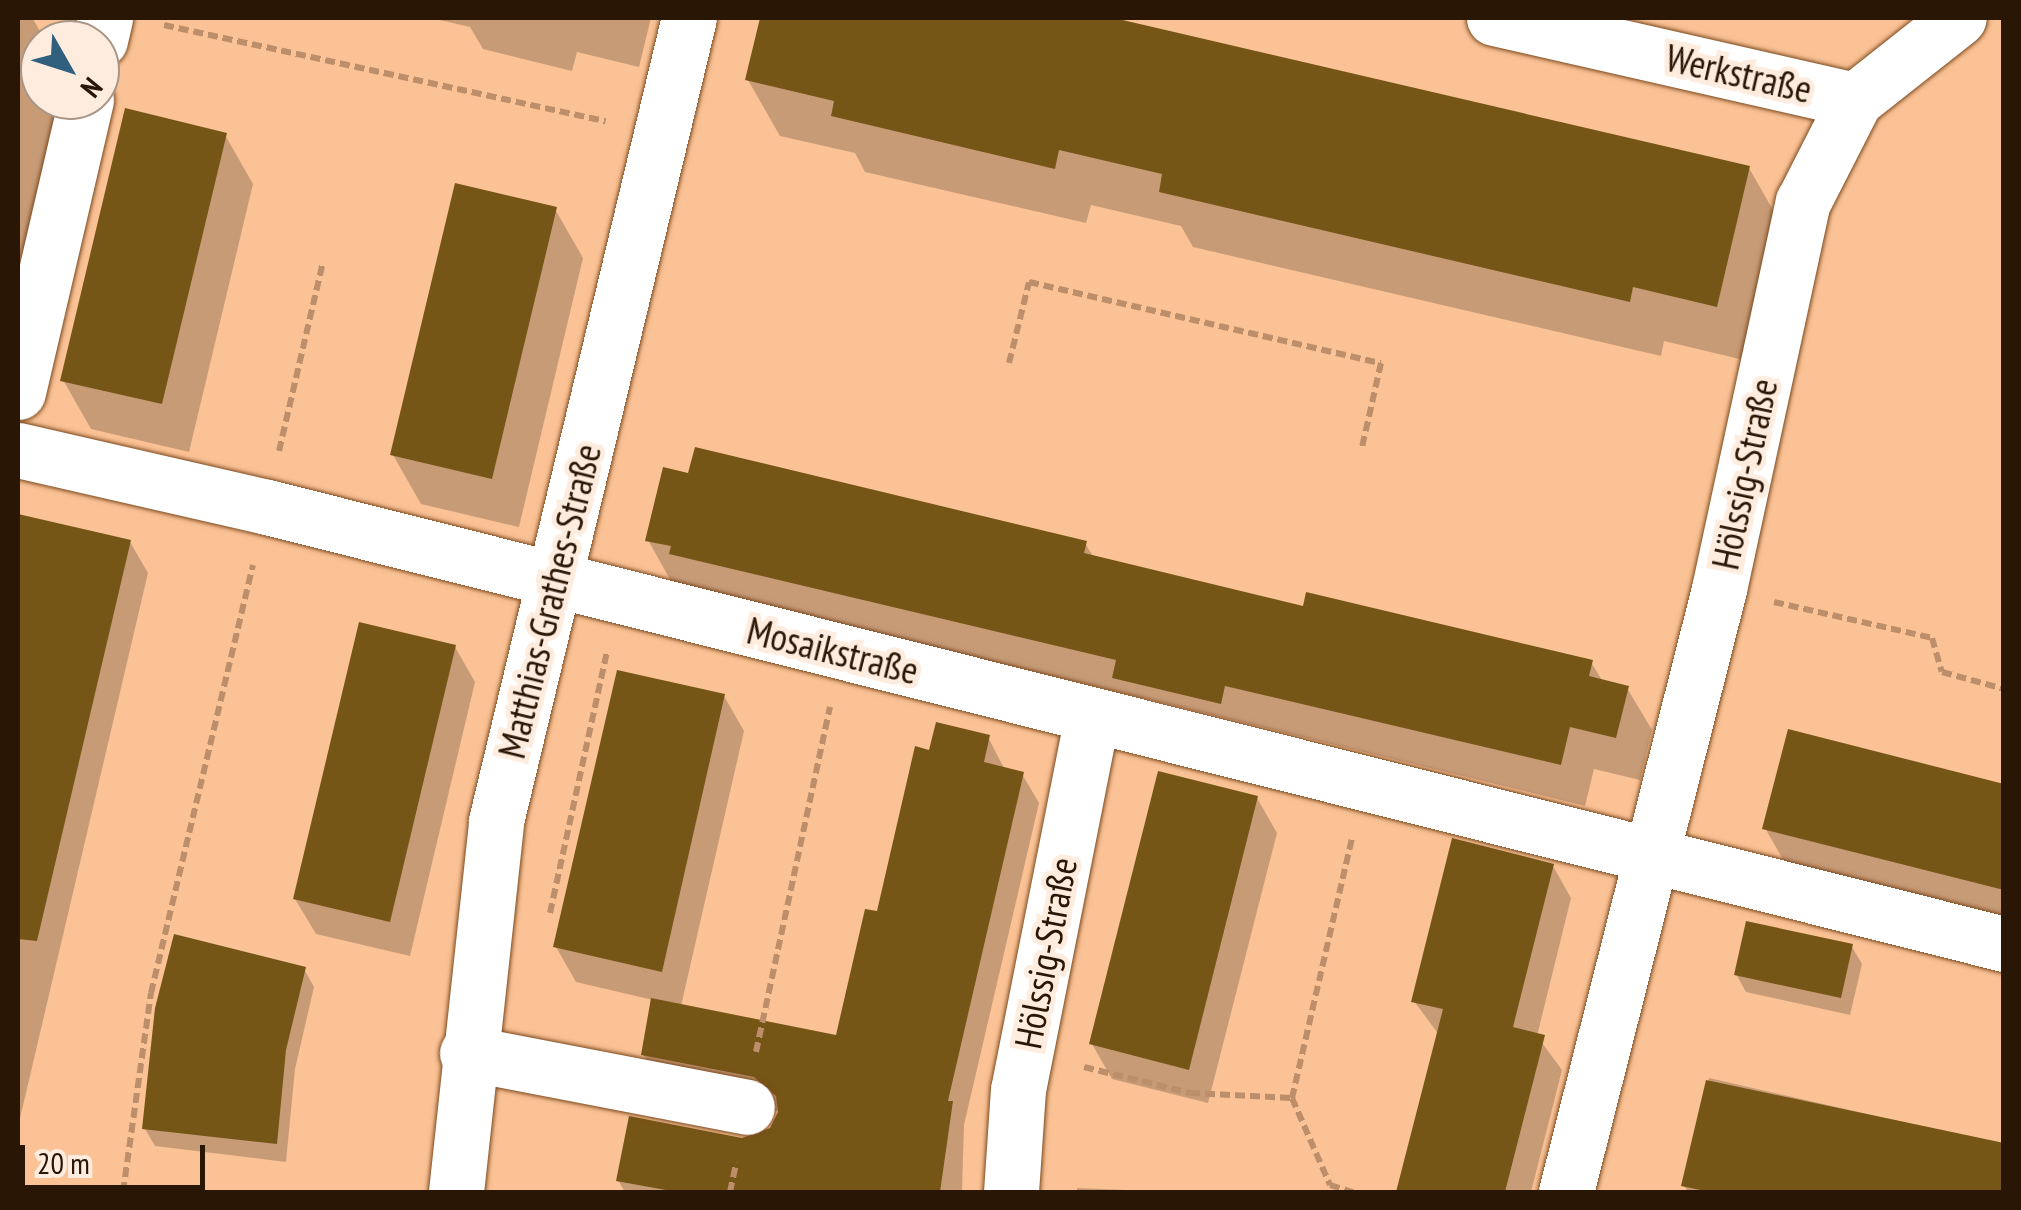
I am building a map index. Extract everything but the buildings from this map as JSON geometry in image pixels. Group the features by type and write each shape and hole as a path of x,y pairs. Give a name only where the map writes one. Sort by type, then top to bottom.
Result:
{"street":[{"name":"Matthias-Grathes-Straße","path":"456,1192 496,821 690,18"},
{"name":"Werkstraße","path":"1494,18 1855,100 1959,18"},
{"name":"Hölssig-Straße","path":"1566,1192 1648,856 1719,589 1803,202 1855,100"},
{"path":"18,392 81,120"},
{"name":"Mosaikstraße","path":"18,450 266,506 1648,856"},
{"name":"Hölssig-Straße","path":"1012,1192 1025,1052 1092,715"},
{"path":"1648,856 2004,944"},
{"path":"468,1053 747,1107"}],"path":[{"path":"120,26 661,133"},
{"path":"123,1192 151,993 323,262"},
{"path":"1009,363 1029,282 1381,363 1362,446"},
{"path":"1719,589 1932,638 1942,672 2004,689"},
{"path":"548,922 619,596"},
{"path":"730,1192 792,867 843,652"},
{"path":"1353,1192 1330,1185 1292,1098 1364,784"},
{"path":"1025,1052 1190,1093 1292,1098"}]}
